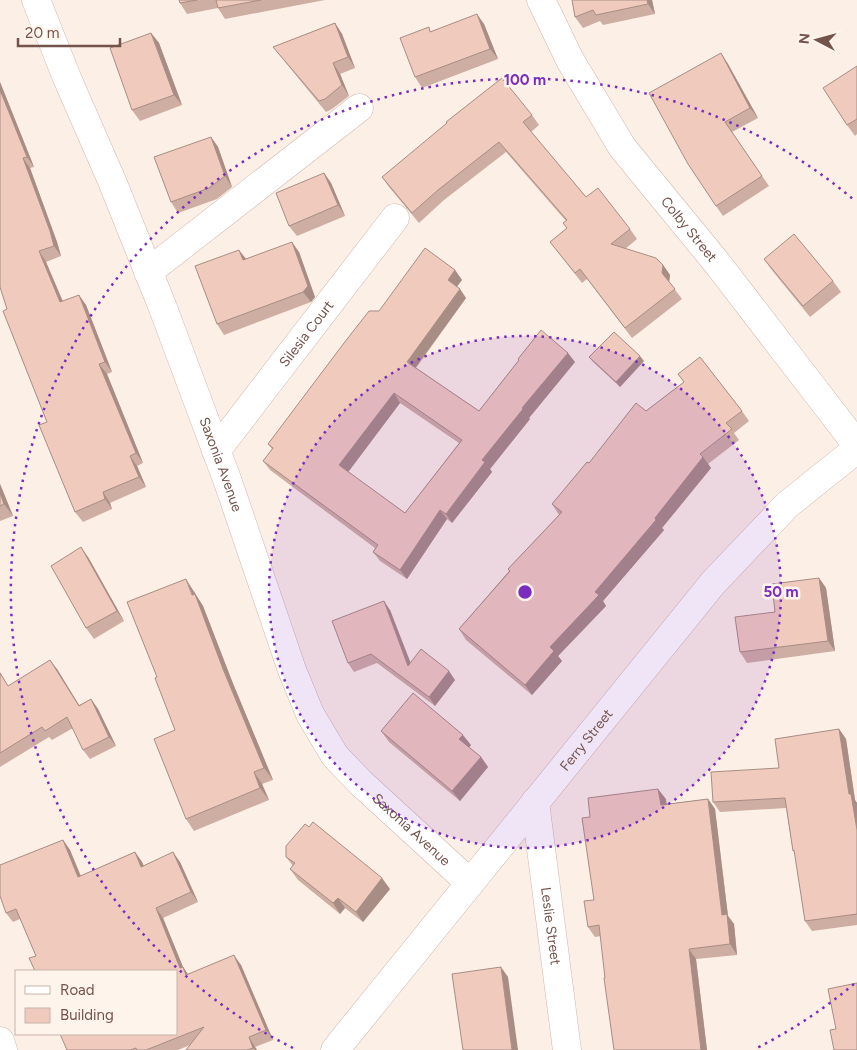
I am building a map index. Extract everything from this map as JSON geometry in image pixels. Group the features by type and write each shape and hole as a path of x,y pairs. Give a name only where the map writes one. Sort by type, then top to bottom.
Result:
{"street":[{"name":"Saxonia Avenue","path":"36,0 148,272 228,482 292,670 310,714 335,756 361,783 470,883"},
{"name":"Colby Street","path":"542,0 570,60 622,147 717,263 857,447"},
{"path":"148,272 359,108"},
{"name":"Silesia Court","path":"216,451 395,218"},
{"name":"Ferry Street","path":"335,1050 713,583 787,506 857,447"},
{"name":"Leslie Street","path":"535,802 567,1050"},
{"path":"0,1041 4,1050"}],"building":[{"path":"179,0 197,0 180,3"},
{"path":"216,0 261,0 218,8"},
{"path":"572,0 647,0 648,4 596,15 593,10 575,17"},
{"path":"477,14 490,49 415,77 400,38 429,27 430,32"},
{"path":"335,23 348,57 333,63 342,85 325,99 319,101 273,47"},
{"path":"151,33 174,95 132,110 110,48"},
{"path":"721,53 750,108 725,122 762,176 716,206 688,164 649,93"},
{"path":"857,66 857,119 847,125 823,88"},
{"path":"502,78 532,115 523,122 586,197 598,188 630,229 611,244 656,258 663,265 662,273 675,289 625,328 580,269 575,273 550,242 567,228 563,223 567,220 499,142 412,213 382,177 446,122"},
{"path":"0,90 27,157 23,158 54,246 39,251 60,302 79,295 105,362 99,364 136,453 130,456 139,477 103,492 105,499 75,512 39,425 47,422 3,311 7,309 0,287"},
{"path":"211,137 225,176 209,188 171,202 154,157"},
{"path":"324,173 338,205 289,226 276,193"},
{"path":"794,234 833,281 803,306 764,259"},
{"path":"292,242 308,286 303,292 217,324 195,266 239,250 243,260"},
{"path":"425,248 455,270 448,280 460,289 407,362 479,411 541,330 568,353 482,460 485,462 446,514 440,510 400,570 373,552 378,545 263,461 273,448 268,444 344,343 369,311 379,311","holes":["394,393 462,440 405,513 339,465"]},
{"path":"614,332 640,356 616,382 589,357"},
{"path":"700,357 742,411 726,423 732,429 700,454 703,457 655,518 656,520 595,592 599,595 550,647 554,651 525,685 459,629 510,571 508,569 562,512 552,504 587,462 589,463 636,403 646,411 684,382 678,374"},
{"path":"0,493 4,504 0,506"},
{"path":"81,547 117,611 86,628 51,566"},
{"path":"819,578 828,641 740,652 735,617 775,612 772,584"},
{"path":"186,579 192,595 195,594 223,669 264,768 254,772 260,788 186,819 154,739 175,730 155,678 157,677 127,602"},
{"path":"384,601 408,666 421,649 449,671 429,697 371,654 348,663 332,621"},
{"path":"50,660 79,706 91,699 109,737 83,750 67,717 45,731 42,727 0,753 0,673 8,686"},
{"path":"413,693 463,735 459,739 481,757 452,791 381,731"},
{"path":"839,729 849,794 851,794 857,830 857,914 805,921 785,798 713,802 711,772 779,768 775,739"},
{"path":"658,789 661,805 708,799 722,915 727,914 730,944 689,949 701,1050 614,1050 599,925 588,927 584,901 594,900 582,818 590,817 588,798"},
{"path":"313,822 382,878 356,912 338,898 333,903 290,869 295,863 286,857 286,846 305,824 309,827"},
{"path":"63,840 78,877 135,852 141,867 173,852 191,892 156,908 180,968 183,967 186,975 234,955 266,1030 249,1037 253,1048 247,1050 186,1050 204,1027 146,1050 137,1050 136,1048 130,1050 67,1050 60,1035 178,1035 178,970 35,970 29,958 36,956 16,909 6,913 0,896 0,865"},
{"path":"501,967 512,1050 463,1050 452,974"},
{"path":"857,983 857,1050 834,1050 830,1030 836,1029 828,989"}]}
